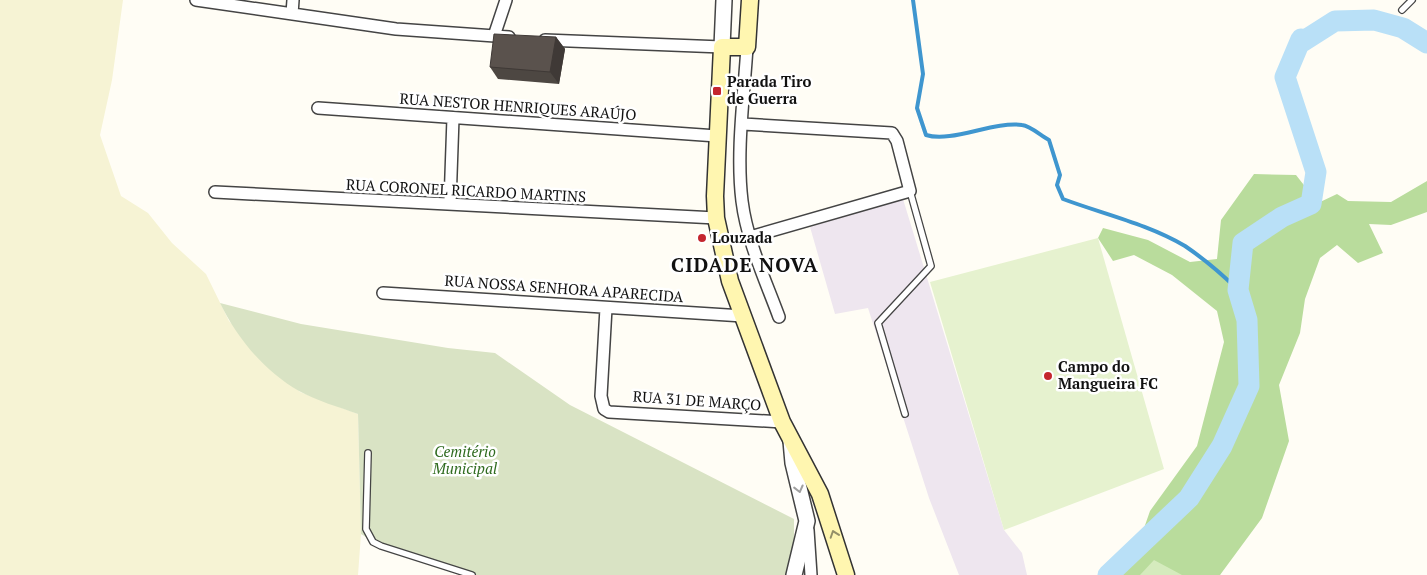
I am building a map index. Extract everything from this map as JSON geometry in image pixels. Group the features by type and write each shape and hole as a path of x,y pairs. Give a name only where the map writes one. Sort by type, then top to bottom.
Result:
{"main road":[{"path":"750,0 746,47 722,46 717,136 716,218 730,282 782,422 820,494 846,575"}],"street":[{"path":"196,0 396,29 642,45 722,46 724,0"},
{"path":"292,14 293,0"},
{"path":"494,36 506,0"},
{"path":"746,47 742,199 750,237 779,317"},
{"name":"RUA NESTOR HENRIQUES ARAÚJO","path":"318,108 717,136"},
{"path":"450,203 453,118"},
{"path":"743,124 888,132 895,136 897,141 910,191 750,237"},
{"name":"RUA CORONEL RICARDO MARTINS","path":"215,192 716,218"},
{"name":"RUA NOSSA SENHORA APARECIDA","path":"383,293 743,316"},
{"name":"RUA 31 DE MARÇO","path":"606,308 601,396 604,409 609,412 782,422"},
{"path":"791,441 793,463 807,521 811,575"},
{"path":"794,575 807,521"}],"lane":[{"path":"1402,10 1412,0"},
{"path":"905,414 878,323 929,270 930,260 910,191"},
{"path":"368,452 366,529 373,542 472,575"}],"shaded area":[{"path":"0,0 123,0 112,80 100,135 121,196 148,213 172,243 206,274 229,321 300,392 358,414 361,534 358,575 0,575"},
{"path":"903,199 1004,530 1022,553 1027,575 959,575 929,498 868,308 835,314 810,227"}],"green space":[{"path":"1254,174 1296,175 1318,203 1337,194 1348,201 1391,202 1427,181 1427,212 1391,225 1369,224 1383,253 1358,263 1337,245 1320,258 1305,299 1300,333 1279,385 1289,441 1262,518 1220,575 1182,575 1154,560 1140,575 1098,575 1143,531 1150,511 1197,446 1224,342 1217,311 1172,275 1134,255 1113,261 1098,238 1103,228 1148,240 1190,262 1217,259 1221,220"},
{"name":"Campo do Mangueira FC","path":"1098,238 1164,469 1004,530 930,282"},
{"name":"Cemitério Municipal","path":"220,303 301,324 448,348 495,353 570,405 794,519 794,551 786,575 477,575 379,545 361,534 358,414 306,395 274,374 243,341"},
{"path":"1142,542 1168,559 1221,575 1109,575"}],"building":[{"path":"494,34 556,37 550,72 490,67"}],"waterway":[{"path":"913,0 923,74 917,108 926,135 936,137 948,136 998,126 1022,125 1029,127 1049,140 1060,175 1057,185 1063,199 1141,225 1171,238 1199,256 1238,290"},
{"path":"1108,575 1189,498 1222,446 1249,386 1247,320 1238,290 1243,243 1282,217 1311,204 1316,172 1285,77 1301,39 1302,42 1335,21 1374,20 1403,28 1427,43"}],"place":[{"name":"Parada Tiro de Guerra","path":"717,91"},
{"name":"Louzada","path":"702,238"},
{"name":"Campo do Mangueira FC","path":"1048,376"}],"district":[{"name":"CIDADE NOVA","path":"745,265"}]}
